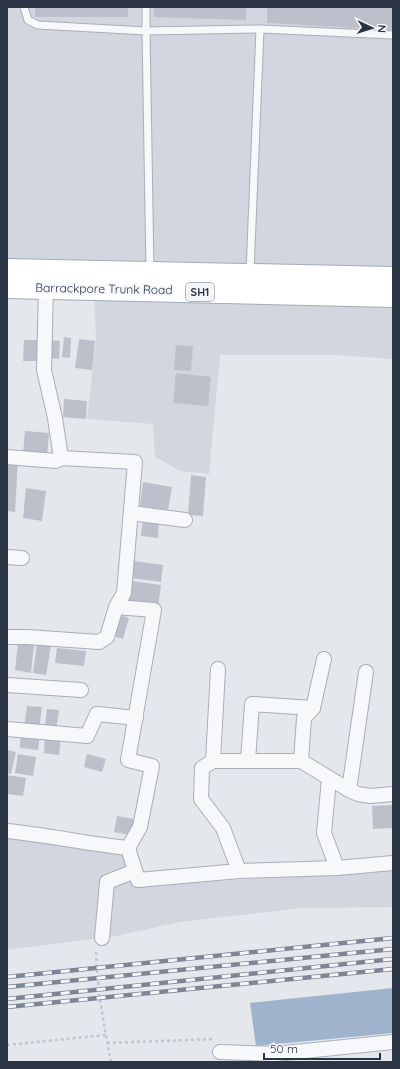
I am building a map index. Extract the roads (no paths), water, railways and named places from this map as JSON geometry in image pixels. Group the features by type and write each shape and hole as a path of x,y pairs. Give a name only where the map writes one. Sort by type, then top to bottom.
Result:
{"main road":[{"name":"Barrackpore Trunk Road","path":"7,270 393,278"},
{"name":"Barrackpore Trunk Road","path":"7,287 393,296"}],"street":[{"path":"46,288 44,370 54,418 60,458"},
{"path":"7,457 56,461 60,458 135,462 124,593 116,607 107,637 99,642 27,636 7,637"},
{"path":"131,513 185,520"},
{"path":"7,557 22,558"},
{"path":"116,607 154,610 128,760 152,766 140,827 128,848 138,880 239,871 337,868 393,863"},
{"path":"301,761 304,718 313,708 324,660"},
{"path":"213,761 218,669"},
{"path":"349,790 366,672"},
{"path":"7,685 81,690"},
{"path":"248,761 252,704 313,708"},
{"path":"7,728 87,736 97,714 136,718"},
{"path":"239,871 223,828 201,799 202,768 213,761 301,761 358,794 370,796 393,794"},
{"path":"329,778 324,833 337,868"},
{"path":"7,831 37,834 104,846 128,848"},
{"path":"102,938 107,882 135,871"},
{"path":"220,1052 275,1054 393,1042"}],"lane":[{"path":"24,7 28,20 38,25 146,31 260,29 393,35"},
{"path":"146,7 150,273"},
{"path":"250,274 260,29"}],"water":[{"path":"393,988 393,1033 256,1046 250,1003"}],"railway":[{"path":"7,977 393,938"},
{"path":"7,987 393,949"},
{"path":"7,999 393,959"},
{"path":"7,1007 393,969"}]}
